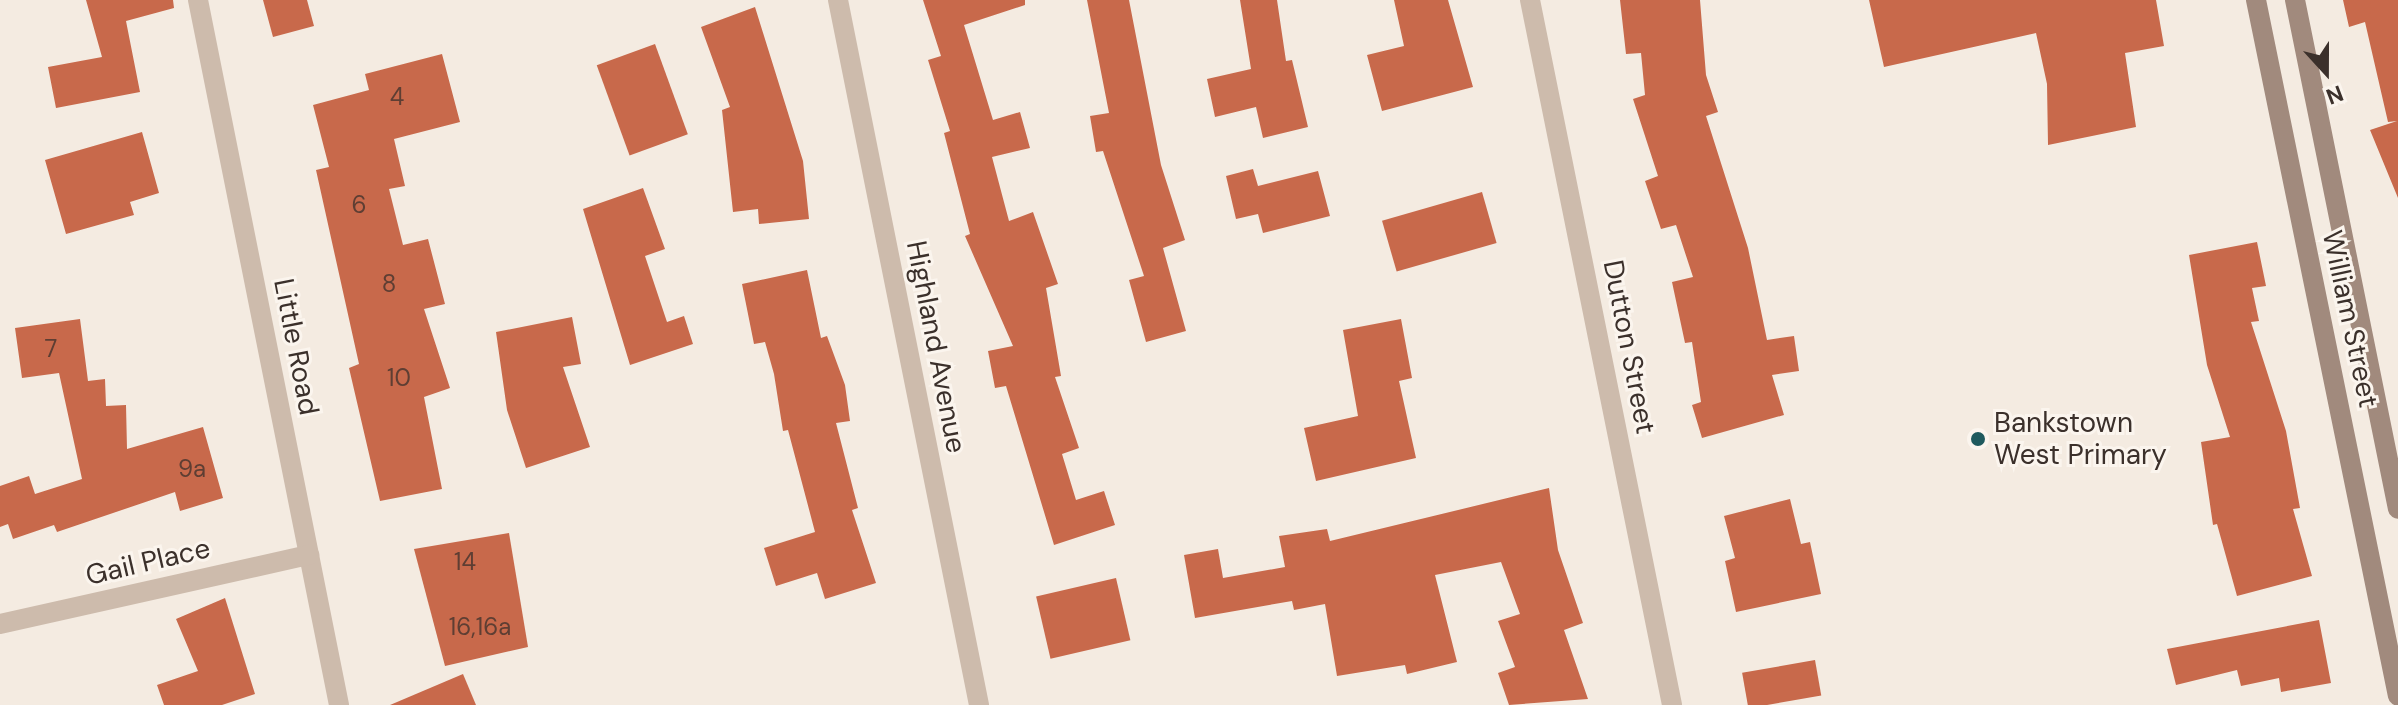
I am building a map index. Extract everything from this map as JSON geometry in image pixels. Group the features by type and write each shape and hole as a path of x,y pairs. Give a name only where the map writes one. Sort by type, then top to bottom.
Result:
{"street":[{"name":"Little Road","path":"198,0 339,705"},
{"name":"Highland Avenue","path":"838,0 979,705"},
{"name":"Dutton Street","path":"1530,0 1672,705"},
{"name":"William Street","path":"2256,0 2398,696"},
{"name":"William Street","path":"2295,0 2398,509"},
{"name":"Gail Place","path":"0,624 309,555"}],"building":[{"path":"86,0 173,0 174,8 126,21 140,92 56,108 48,67 102,57"},
{"path":"263,0 307,0 314,26 273,37"},
{"path":"923,0 1025,0 1025,5 964,25 993,120 1020,112 1030,148 992,157 1009,221 1033,212 1058,284 1046,288 1061,376 1055,377 1079,448 1062,454 1076,500 1104,491 1115,525 1054,545 1006,386 995,388 988,351 1013,346 965,236 970,234 944,133 950,131 928,60 941,56"},
{"path":"1087,0 1129,0 1161,165 1185,240 1163,248 1186,331 1146,342 1129,280 1144,276 1103,151 1096,152 1090,116 1109,113"},
{"path":"1240,0 1277,0 1286,61 1292,60 1308,127 1263,138 1256,107 1215,117 1207,79 1251,69"},
{"path":"1394,0 1448,0 1473,87 1382,111 1367,55 1404,46"},
{"path":"1620,0 1700,0 1706,75 1718,112 1706,116 1748,248 1767,340 1794,336 1799,371 1772,375 1784,415 1702,438 1692,405 1701,402 1692,342 1685,343 1672,282 1693,277 1676,225 1661,229 1645,181 1658,176 1633,99 1645,95 1641,53 1626,54"},
{"path":"1869,0 2156,0 2164,46 2125,53 2136,127 2048,145 2047,84 2036,33 1884,67"},
{"path":"2343,0 2398,0 2398,198 2370,130 2397,121 2388,122 2365,22 2349,27"},
{"path":"755,7 803,161 809,219 759,224 758,209 733,212 722,110 730,107 701,27"},
{"path":"655,44 688,134 630,155 597,65"},
{"path":"442,54 460,122 394,139 405,186 389,189 403,245 428,239 445,304 424,309 450,388 424,397 442,489 380,501 349,368 359,364 316,170 329,167 313,105 369,90 365,74"},
{"path":"142,132 159,193 130,202 134,215 66,234 45,160"},
{"path":"1253,169 1258,186 1318,171 1330,216 1263,233 1258,214 1236,219 1226,176"},
{"path":"643,188 665,249 645,256 667,322 684,316 693,344 630,365 583,209"},
{"path":"1482,192 1497,243 1397,272 1382,221"},
{"path":"2257,242 2266,286 2252,288 2259,321 2251,322 2286,431 2300,508 2293,509 2312,576 2237,596 2217,524 2213,525 2201,442 2230,437 2207,365 2189,255"},
{"path":"807,270 821,338 827,336 845,385 850,421 836,423 858,508 852,510 876,583 825,599 817,573 776,586 764,548 815,532 788,430 783,431 774,374 765,342 754,344 742,284"},
{"path":"572,317 581,364 563,367 590,447 526,468 507,410 496,332"},
{"path":"80,319 88,381 105,379 106,406 126,405 127,449 203,427 223,498 180,511 175,492 57,532 54,525 13,539 8,524 0,527 0,486 29,476 35,494 82,479 59,373 22,378 15,328"},
{"path":"1401,319 1412,378 1399,381 1416,458 1316,481 1304,428 1358,416 1343,330"},
{"path":"1549,488 1558,550 1583,623 1564,630 1588,699 1509,705 1498,673 1515,667 1498,621 1520,614 1501,562 1435,575 1457,662 1407,674 1405,665 1337,676 1325,604 1294,610 1292,601 1195,618 1184,555 1218,549 1223,578 1285,567 1279,536 1327,529 1330,541"},
{"path":"1790,499 1801,544 1810,542 1821,594 1736,612 1725,561 1735,558 1724,516"},
{"path":"509,533 528,647 445,666 414,549"},
{"path":"1116,578 1130,640 1050,659 1036,596"},
{"path":"225,598 255,694 222,705 164,705 157,685 198,671 176,619"},
{"path":"2319,620 2331,683 2281,692 2279,678 2241,686 2237,670 2176,685 2167,649"},
{"path":"1815,660 1821,695 1767,705 1748,705 1742,673"},
{"path":"463,674 476,705 390,705"}],"place":[{"name":"Bankstown West Primary","path":"1978,439"}]}
